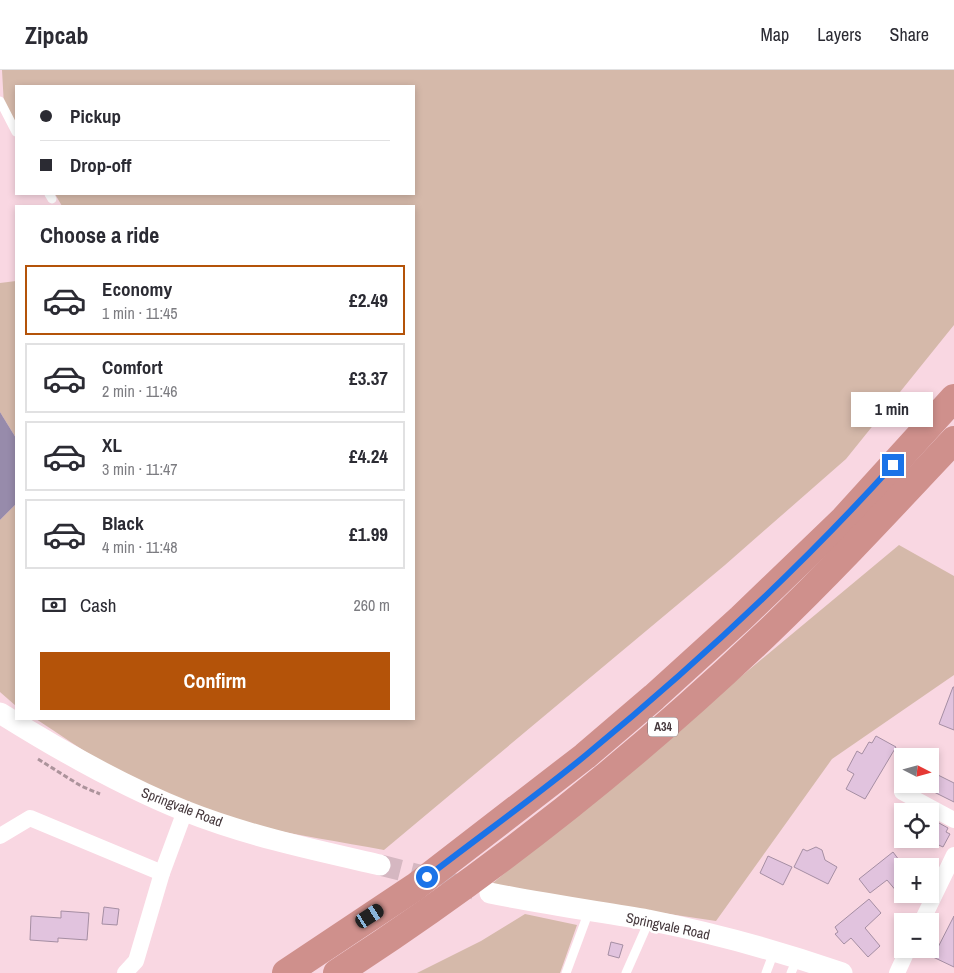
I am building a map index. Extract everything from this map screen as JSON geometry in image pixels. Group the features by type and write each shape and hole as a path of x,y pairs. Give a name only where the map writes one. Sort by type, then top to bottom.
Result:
{"highway":[{"name":"A34","path":"286,973 415,887 585,756 654,698 844,519 954,398"},
{"name":"A34","path":"338,973 387,941 523,843 606,776 765,635 860,540 954,440"}],"street":[{"name":"Springvale Road","path":"0,713 106,776 186,811 251,833 380,865"},
{"path":"904,793 954,820"},
{"path":"125,973 136,961 162,872 186,811"},
{"path":"0,836 30,818 162,872"},
{"path":"926,913 954,855"},
{"name":"Springvale Road","path":"490,893 649,921 715,935 774,952 794,966 842,973"},
{"path":"897,973 904,958"}],"lane":[{"path":"0,101 15,130"},
{"path":"566,973 589,910"},
{"path":"626,973 649,921"},
{"path":"766,973 774,952"}],"shaded area":[{"path":"2,70 954,70 954,325 846,459 725,565 384,850 288,833 217,816 173,800 132,780 38,720 415,720 415,205 61,205 56,195 415,195 415,85 15,85 15,126 4,106"},
{"path":"15,281 15,436 0,412 0,283"},
{"path":"0,412 15,436 15,505 0,520"},
{"path":"15,505 15,705 0,692 0,520"},
{"path":"899,545 954,576 954,675 832,759 716,921 488,887"},
{"path":"525,914 577,925 560,973 417,973 481,941"}],"building":[{"path":"954,687 954,730 939,724"},
{"path":"876,736 896,747 865,799 846,789 854,774 847,770 857,751 862,754 869,742 872,743"},
{"path":"939,776 954,783 954,802 936,793 939,793"},
{"path":"939,823 948,828 946,832 950,834 943,847 939,845"},
{"path":"816,847 822,850 825,860 837,867 828,884 794,867 803,849 807,851"},
{"path":"893,852 898,858 894,858 894,888 887,880 870,893 859,879"},
{"path":"768,856 792,867 783,885 760,873"},
{"path":"869,899 881,913 865,928 880,946 868,957 851,938 844,944 835,934 838,932 835,927"},
{"path":"104,907 119,909 117,925 102,924"},
{"path":"61,911 89,913 87,940 58,938 58,942 30,940 31,916 61,918"},
{"path":"954,916 954,967 935,958 939,958 939,945"},
{"path":"611,942 623,945 619,958 608,955"}],"tunnel":[{"path":"380,865 474,889"}],"route":[{"path":"427,877 585,756 654,698 844,519 893,465"}]}
